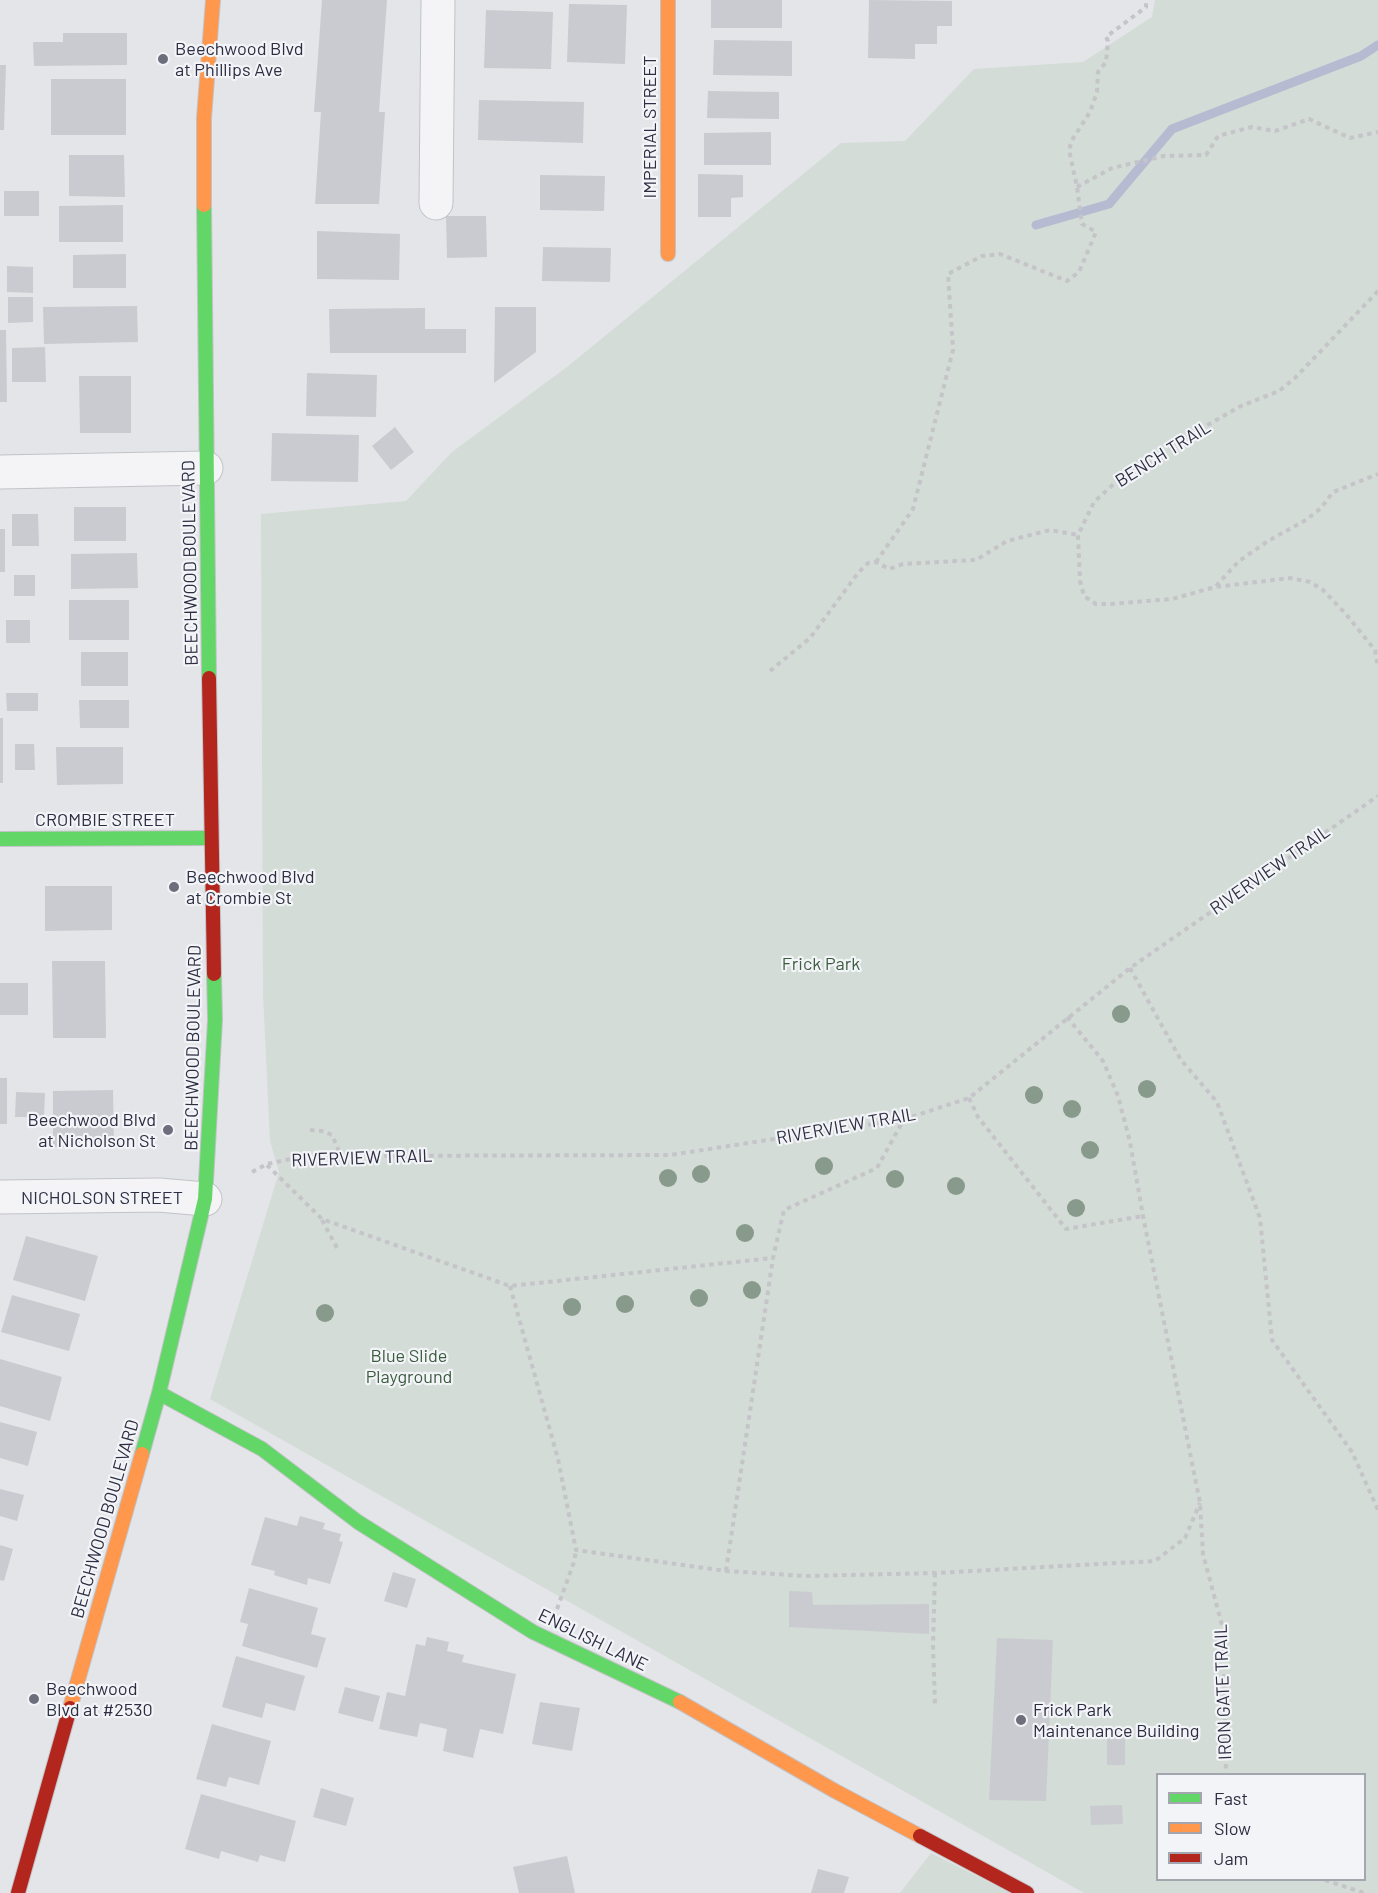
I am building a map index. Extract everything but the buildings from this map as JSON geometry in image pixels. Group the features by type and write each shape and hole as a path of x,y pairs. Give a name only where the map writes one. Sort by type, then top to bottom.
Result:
{"street":[{"name":"BEECHWOOD BOULEVARD","path":"18,1893 159,1393 205,1199 215,1020 206,468 204,118 213,0"},
{"path":"436,203 438,0"},
{"name":"IMPERIAL STREET","path":"668,0 668,254"},
{"path":"0,472 206,468"},
{"name":"CROMBIE STREET","path":"0,839 211,838"},
{"name":"NICHOLSON STREET","path":"0,1197 159,1195 205,1199"},
{"name":"ENGLISH LANE","path":"159,1393 262,1449 358,1522 533,1632 691,1707 835,1791 1027,1893"}],"path":[{"path":"876,562 913,509 952,350 948,274 982,256 1000,254 1066,281 1079,272 1096,232 1082,224 1069,150 1072,140 1090,112 1097,93 1098,72 1106,62 1108,41 1106,37 1146,7 1146,0"},
{"path":"1077,187 1112,168 1164,156 1206,155 1218,136 1252,127 1275,131 1310,119 1350,138 1378,132"},
{"name":"BENCH TRAIL","path":"1378,291 1295,378 1279,391 1241,406 1188,436 1158,460 1134,468 1117,481 1094,502 1078,536 1080,581 1084,596 1096,604 1172,599 1215,587 1290,578 1310,582 1323,590 1375,650 1378,667"},
{"path":"1215,587 1239,561 1268,541 1306,520 1321,508 1333,492 1378,474"},
{"path":"770,671 810,638 868,563 876,562 889,569 903,564 976,560 1007,541 1050,530 1078,536"},
{"name":"RIVERVIEW TRAIL","path":"252,1172 267,1164 295,1158 341,1156 670,1155 905,1119 969,1098 1130,968 1378,796"},
{"path":"1130,968 1182,1060 1217,1102 1260,1218 1272,1340 1352,1452 1378,1510"},
{"name":"IRON GATE TRAIL","path":"1067,1017 1103,1061 1118,1096 1130,1142 1200,1503 1203,1554 1223,1629 1226,1773"},
{"path":"969,1098 978,1117 1066,1229 1143,1216"},
{"path":"726,1571 773,1258 784,1210 877,1168 905,1119"},
{"path":"310,1130 332,1135 341,1156"},
{"path":"267,1164 322,1219 337,1248"},
{"path":"322,1219 510,1286 773,1258"},
{"path":"510,1286 558,1459 576,1550 574,1562 555,1613 533,1632"},
{"path":"576,1550 726,1571 806,1576 934,1573 1155,1561 1185,1538 1200,1503"},
{"path":"934,1573 935,1704"},
{"path":"1328,1881 1363,1893"},
{"path":"1357,1893 1363,1893"}],"green space":[{"name":"Frick Park","path":"1155,0 1378,0 1378,1893 1084,1893 210,1399 279,1172 270,1141 263,993 261,514 406,501 452,452 567,367 841,143 905,141 974,69 1083,62 1152,17"},
{"path":"931,1853 1010,1893 900,1893"}],"waterway":[{"path":"1036,225 1109,204 1172,129 1361,56 1378,45"}],"traffic: fast":[{"path":"204,205 209,678"},
{"path":"0,839 211,838"},
{"path":"142,1454 159,1393 205,1199 215,1020 214,974"},
{"path":"159,1393 262,1449 358,1522 533,1632 680,1702"}],"traffic: slow":[{"path":"204,205 204,118 213,0"},
{"path":"668,0 668,254"},
{"path":"70,1708 142,1454"},
{"path":"680,1702 835,1791 920,1836"}],"traffic: jam":[{"path":"209,678 214,974"},
{"path":"18,1893 70,1708"},
{"path":"920,1836 1027,1893"}],"place":[{"name":"Beechwood Blvd at Phillips Ave","path":"163,59"},
{"name":"Beechwood Blvd at Crombie St","path":"174,887"},
{"name":"Beechwood Blvd at Nicholson St","path":"168,1130"},
{"name":"Beechwood Blvd at #2530","path":"34,1699"},
{"name":"Frick Park Maintenance Building","path":"1021,1720"}],"park label":[{"name":"Blue Slide Playground","path":"409,1366"}]}
